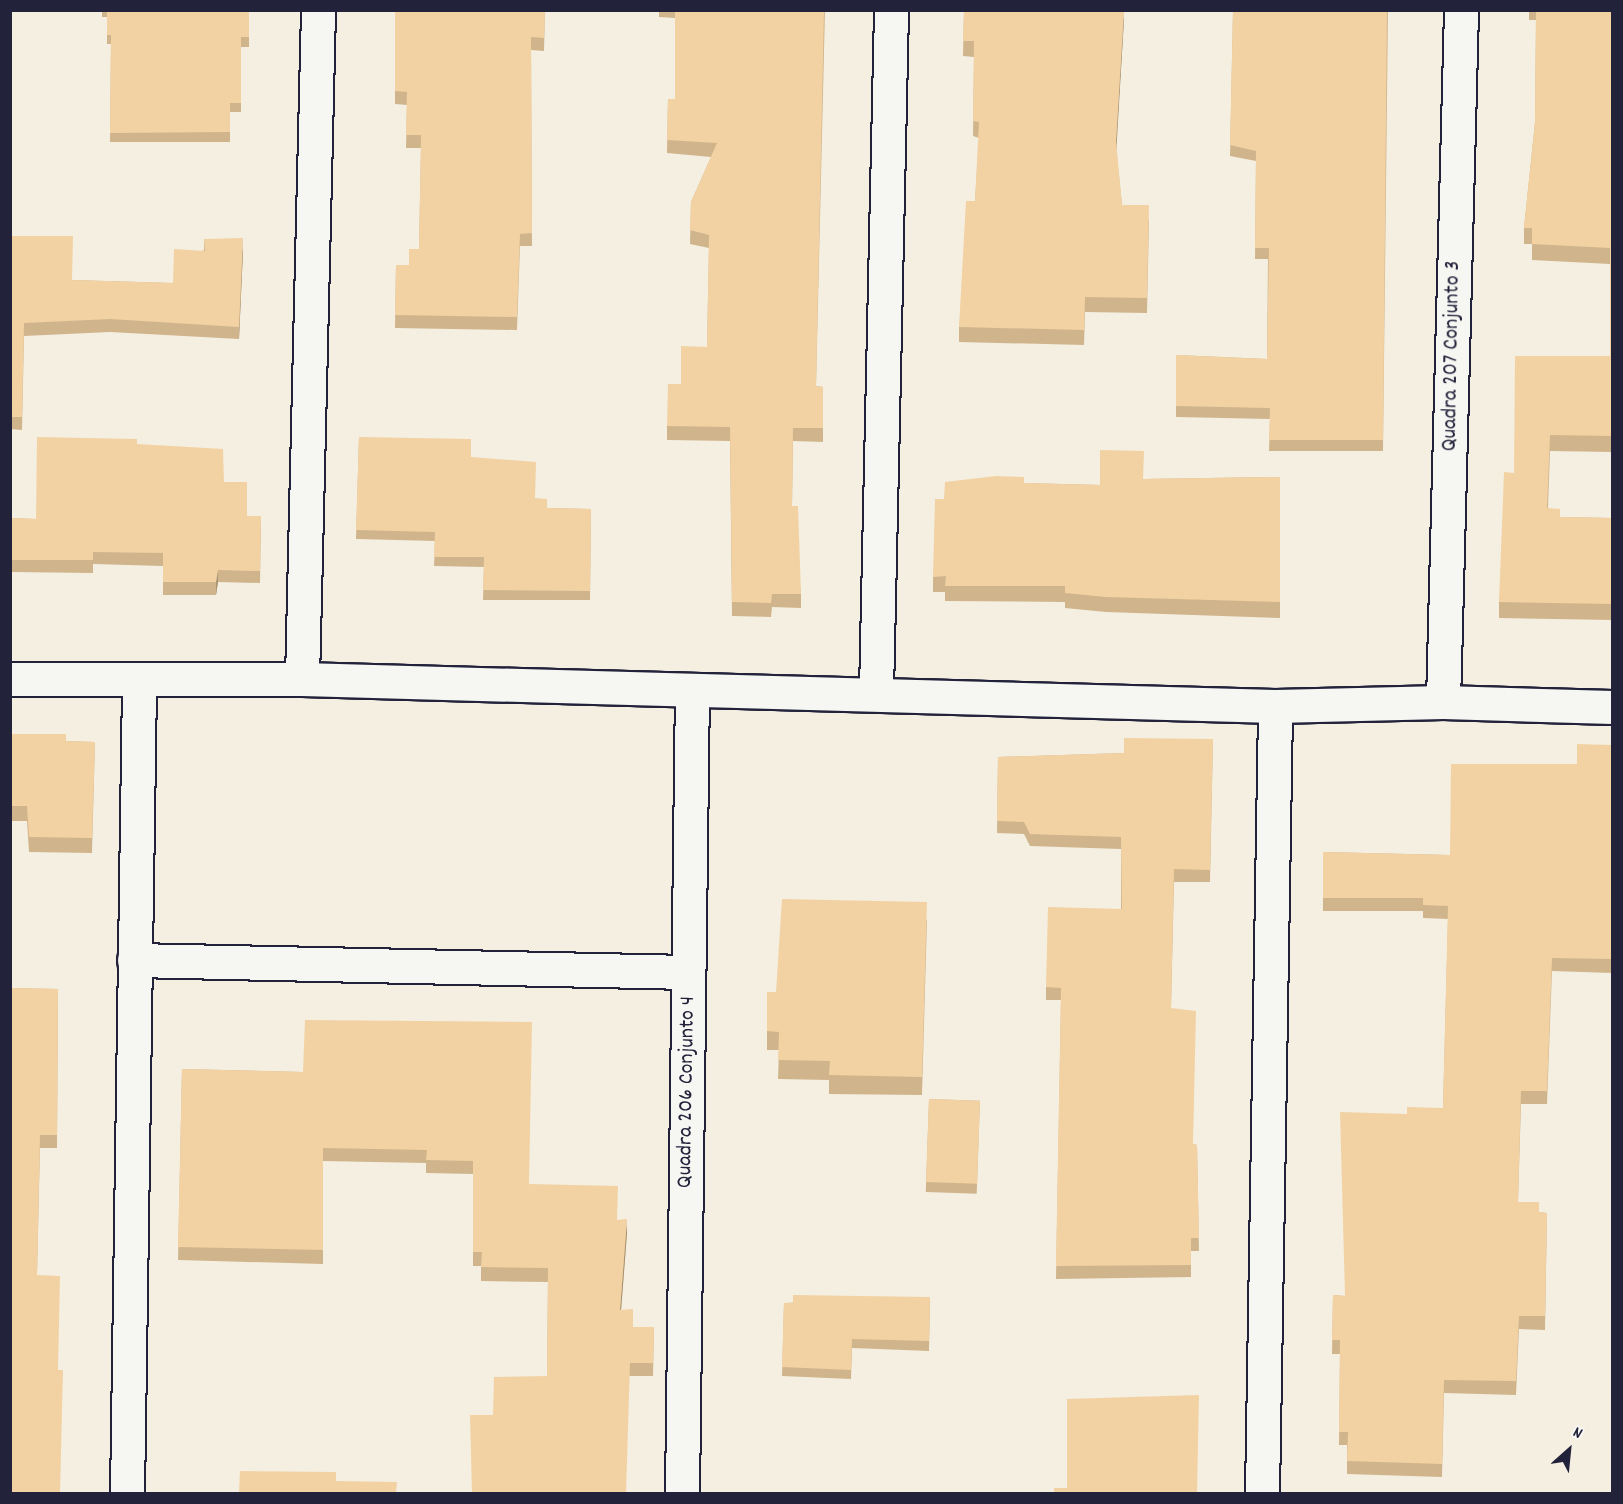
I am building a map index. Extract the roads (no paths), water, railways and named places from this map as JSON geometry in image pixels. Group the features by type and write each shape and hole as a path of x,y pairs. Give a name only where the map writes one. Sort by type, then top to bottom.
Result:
{"street":[{"path":"302,679 318,10"},
{"path":"876,692 891,10"},
{"name":"Quadra 207 Conjunto 3","path":"1443,702 1461,10"},
{"path":"10,679 139,682 302,679 692,691 876,692 1275,706 1443,702 1612,707"},
{"path":"127,1494 139,682"},
{"name":"Quadra 206 Conjunto 4","path":"682,1494 692,691"},
{"path":"1262,1494 1275,706"},
{"path":"134,960 688,972"}]}
